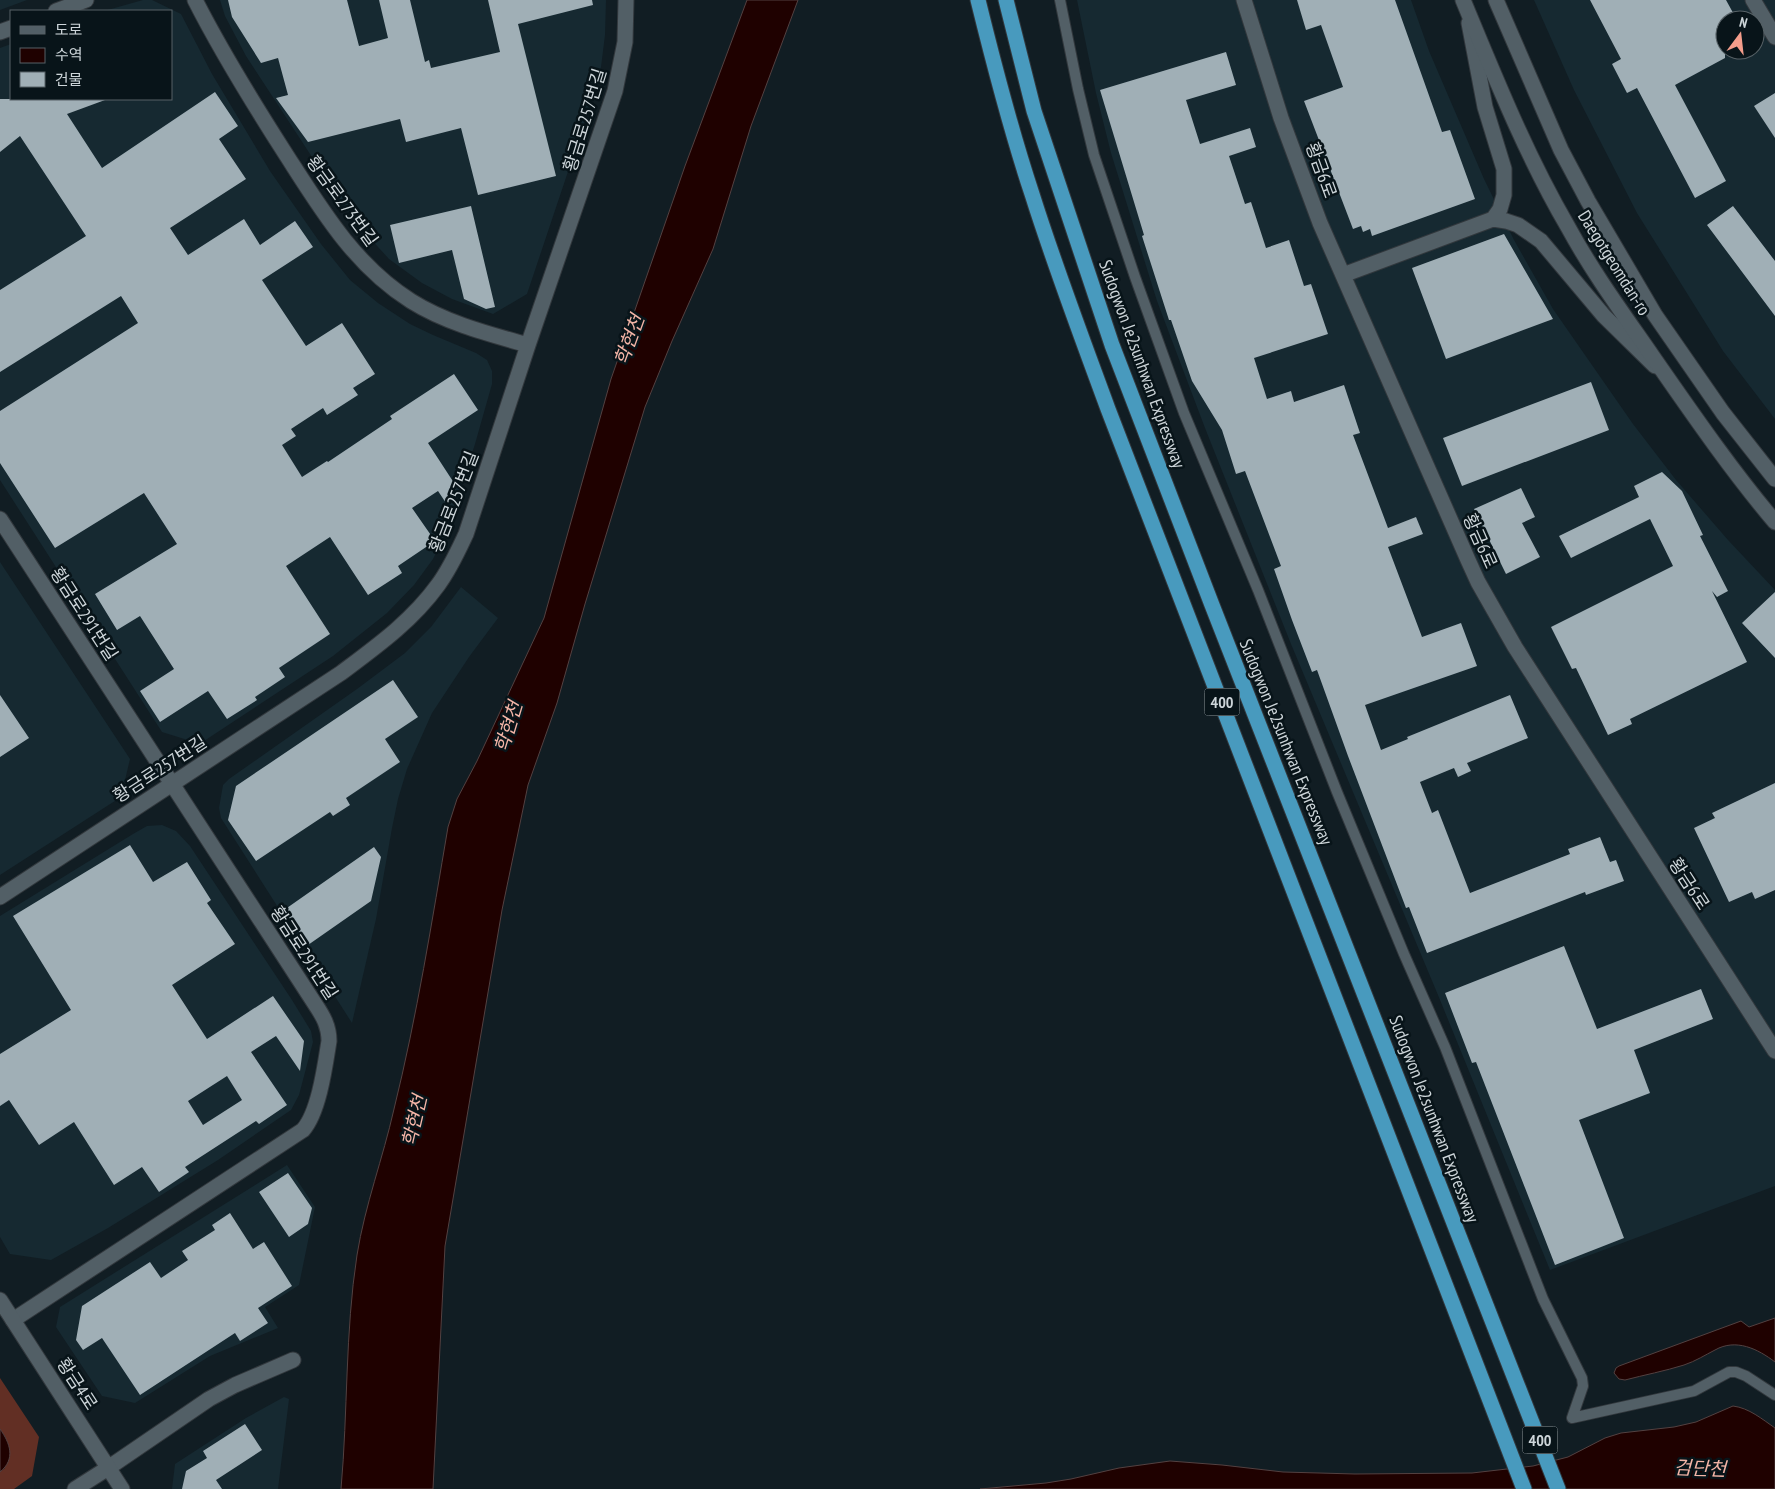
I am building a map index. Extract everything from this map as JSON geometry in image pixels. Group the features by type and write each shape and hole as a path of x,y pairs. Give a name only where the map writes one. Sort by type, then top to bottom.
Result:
{"highway":[{"name":"400","path":"978,0 1028,184 1069,304 1490,1396 1524,1489"},
{"name":"Sudogwon Je2sunhwan Expressway","path":"1006,0 1034,112 1112,345 1558,1489"}],"street":[{"path":"59,10 86,0"},
{"name":"황금로273번길","path":"195,0 219,46 298,174 329,221 365,265 388,286 432,313 528,345"},
{"name":"황금로257번길","path":"0,897 342,673 405,623 439,583 466,534 528,345 616,91 625,42 626,0"},
{"name":"황금6로","path":"1244,0 1281,118 1301,174 1343,276 1478,582 1515,647 1775,1051"},
{"name":"Daegotgeomdan-ro","path":"1496,0 1561,150 1588,201 1655,315 1723,413 1775,479"},
{"path":"1753,0 1775,37"},
{"path":"1465,5 1481,89 1504,169 1504,195 1500,209 1493,219"},
{"name":"Daegotgeomdan-ro","path":"1465,5 1508,108 1568,228 1612,300 1707,435 1775,522"},
{"path":"1343,276 1493,219 1506,220 1518,225 1541,242 1604,316 1668,379"},
{"name":"황금로291번길","path":"0,519 325,1021 329,1031 329,1040 310,1123 294,1137 13,1320"},
{"name":"황금4로","path":"0,1300 122,1489"},
{"path":"75,1489 209,1399 250,1378 293,1360"}],"lane":[{"path":"1060,0 1094,155 1184,413 1258,590 1337,792 1445,1047 1542,1299 1582,1378 1583,1386 1572,1418 1694,1390 1729,1372 1746,1376 1775,1396"}],"shaded area":[{"path":"0,0 27,0 0,10"},
{"path":"143,0 152,0 181,14 212,74 270,171 321,244 350,280 378,303 410,324 476,353 487,360 492,371 492,384 475,444 446,533 433,559 414,585 387,613 333,656 204,741 194,742 162,732 0,480 0,48 10,44 10,100 172,100 172,10 108,10"},
{"path":"220,0 606,0 605,35 601,67 592,100 527,294 493,314 452,299 422,283 389,259 357,224 246,56 225,16"},
{"path":"1077,0 1411,0 1429,51 1484,179 1514,240 1553,309 1633,424 1676,480 1775,590 1775,1186 1550,1270 1438,995 1291,644 1205,428 1157,301 1111,153 1096,93"},
{"path":"1534,0 1775,0 1775,419 1723,351 1637,213 1574,90"},
{"path":"0,562 130,759 121,797 0,875"},
{"path":"461,587 498,618 469,657 432,713 407,769 398,799 376,919 352,1023 221,818 219,808 223,785 405,653 431,627"},
{"path":"162,825 176,831 190,846 311,1031 313,1042 299,1095 291,1110 218,1160 108,1228 51,1260 10,1254 0,1237 0,916 147,826"},
{"path":"287,1165 315,1207 299,1285 265,1307 278,1328 210,1356 135,1403 102,1396 56,1327 60,1307"},
{"path":"0,1378 39,1437 32,1476 14,1489 0,1489 0,1472 5,1468 6,1438 0,1429"},
{"path":"284,1397 289,1399 278,1489 172,1489 175,1464 246,1418"}],"water":[{"name":"학현천","path":"747,0 798,0 751,126 713,249 645,407 557,703 528,785 502,910 445,1246 433,1489 341,1489 350,1314 360,1236 390,1127 410,1039 448,827 457,799 477,761 544,618 611,379 685,166"},
{"path":"1775,1318 1775,1362 1754,1349 1731,1345 1715,1350 1684,1365 1625,1380 1619,1379 1614,1373 1619,1366 1741,1321 1749,1327"},
{"name":"검단천","path":"1733,1406 1750,1411 1775,1428 1775,1489 980,1489 1046,1483 1119,1468 1170,1461 1283,1472 1355,1474 1472,1473 1533,1466 1568,1457 1605,1438 1621,1433 1674,1427 1696,1422"},
{"path":"0,1429 9,1445 10,1456 5,1467 0,1472"}],"building":[{"path":"228,0 347,0 359,46 388,38 379,0 410,0 425,62 429,60 431,68 500,52 488,0 592,0 593,5 518,24 556,176 478,195 461,128 406,142 400,119 308,142 276,98 288,95 278,58 261,63 232,17"},
{"path":"1297,0 1395,0 1442,132 1450,130 1475,199 1372,236 1370,229 1363,232 1361,226 1353,229 1304,101 1343,87 1321,25 1306,30"},
{"path":"1590,0 1726,0 1732,10 1715,10 1715,60 1721,60 1675,85 1726,181 1695,198 1637,88 1627,93 1612,64 1621,59"},
{"path":"1226,52 1236,85 1186,100 1200,144 1250,128 1256,147 1229,156 1245,204 1251,202 1266,248 1289,240 1304,286 1311,284 1328,334 1254,358 1267,399 1291,391 1294,402 1344,385 1360,433 1353,435 1388,528 1416,517 1423,534 1388,547 1422,637 1461,623 1477,666 1365,705 1381,750 1408,739 1407,737 1510,695 1528,738 1467,763 1471,771 1458,777 1454,768 1420,782 1432,813 1438,810 1470,893 1570,854 1568,849 1600,837 1610,862 1616,860 1624,881 1586,895 1585,892 1427,953 1409,907 1406,908 1317,670 1312,672 1292,620 1274,569 1281,566 1245,471 1236,474 1222,430 1192,381 1171,320 1169,320 1142,236 1144,235 1100,90"},
{"path":"215,92 238,126 219,139 246,179 170,228 188,255 244,219 260,245 295,221 313,247 262,280 306,346 342,323 375,374 353,388 358,395 327,415 323,408 291,429 296,436 282,445 302,477 392,419 390,416 454,374 478,410 428,443 456,486 454,497 446,503 438,491 412,508 435,541 398,566 402,573 368,595 330,537 286,566 330,634 279,668 285,677 255,697 257,700 227,719 208,691 160,722 140,691 174,669 140,616 117,630 95,594 177,544 144,493 55,548 0,463 0,411 138,323 121,296 0,372 0,290 86,236 20,136 0,152 0,99 105,100 67,114 102,168"},
{"path":"1775,93 1775,138 1754,106"},
{"path":"471,206 495,307 486,309 464,299 452,250 399,263 390,225"},
{"path":"1733,206 1775,261 1775,316 1707,225"},
{"path":"1504,234 1553,319 1446,359 1412,268"},
{"path":"1591,382 1609,430 1462,486 1443,438"},
{"path":"1662,472 1682,491 1703,535 1700,536 1728,591 1717,597 1712,591 1747,662 1630,719 1632,724 1608,735 1576,668 1572,669 1551,627 1673,566 1650,519 1571,558 1559,536 1639,497 1634,486"},
{"path":"1521,488 1535,517 1522,523 1540,557 1506,574 1474,509"},
{"path":"1775,592 1775,658 1742,623"},
{"path":"393,680 418,717 385,739 400,762 346,798 350,805 333,816 330,812 256,861 228,820 236,786"},
{"path":"0,695 29,738 0,757"},
{"path":"1775,783 1775,890 1755,899 1752,892 1729,902 1694,828 1715,818 1712,813"},
{"path":"130,845 153,882 187,862 211,900 207,903 235,944 172,985 207,1039 273,996 304,1041 300,1071 276,1036 251,1052 287,1105 259,1124 256,1121 185,1167 189,1172 159,1192 142,1167 114,1185 74,1122 39,1145 9,1100 0,1106 0,1054 71,1010 13,916","holes":["227,1076 242,1100 203,1125 188,1101"]},
{"path":"374,847 381,857 371,901 308,945 284,910"},
{"path":"1564,946 1597,1029 1701,989 1713,1019 1634,1050 1650,1093 1579,1120 1624,1238 1555,1265 1476,1062 1472,1063 1445,993"},
{"path":"288,1173 312,1208 308,1224 289,1237 259,1192"},
{"path":"230,1213 253,1249 264,1242 292,1286 258,1308 268,1323 240,1341 235,1333 140,1395 102,1338 83,1350 76,1340 82,1306 150,1262 161,1278 188,1260 182,1251 215,1230 212,1225"},
{"path":"245,1424 262,1450 216,1480 222,1489 182,1489 186,1471 207,1458 203,1451"}]}
